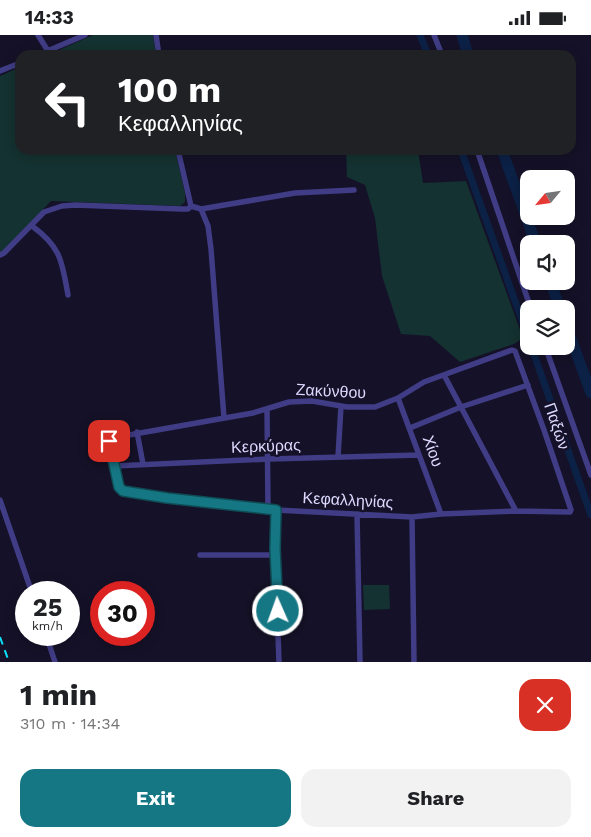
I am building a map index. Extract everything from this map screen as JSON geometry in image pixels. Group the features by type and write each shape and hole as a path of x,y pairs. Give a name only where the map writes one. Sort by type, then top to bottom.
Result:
{"street":[{"path":"38,35 47,50"},
{"path":"50,50 85,35"},
{"path":"156,35 158,50"},
{"path":"434,35 440,50"},
{"path":"0,71 15,65"},
{"path":"179,155 191,207"},
{"path":"478,155 528,300"},
{"path":"0,255 32,226 44,212 62,206 84,205 175,209 191,207 201,209 295,193 354,190"},
{"path":"201,209 208,226 210,243 224,418"},
{"path":"32,226 49,239 59,255 68,295"},
{"name":"Ζακύνθου","path":"114,466 109,441 112,438 137,432 224,418 267,409 284,403 303,401 341,406 375,407 398,398 424,382 512,350 515,351"},
{"name":"Παξών","path":"515,351 571,510"},
{"path":"548,355 591,475"},
{"path":"444,375 516,511"},
{"path":"410,428 461,407 528,385"},
{"name":"Χίου","path":"398,398 441,514"},
{"path":"338,457 341,406"},
{"path":"267,409 268,509"},
{"path":"137,432 143,464"},
{"name":"Κερκύρας","path":"114,466 419,455"},
{"name":"Κεφαλληνίας","path":"114,466 119,487 123,491 167,498 276,510 412,517 516,511 570,512 571,510"},
{"path":"0,500 28,581"},
{"path":"276,510 275,555 279,662"},
{"path":"357,514 360,662"},
{"path":"412,517 414,662"},
{"path":"200,555 275,555"},
{"path":"50,646 55,662"}],"green space":[{"path":"93,35 153,35 155,50 59,50"},
{"path":"15,69 15,155 176,155 185,193 185,202 180,206 51,201 0,253 0,76"},
{"path":"346,155 419,155 423,183 466,181 520,330 520,340 514,344 460,362 430,336 401,334 382,276 375,218 365,185 347,177"},
{"path":"363,585 389,585 390,609 364,610"}],"waterway":[{"path":"420,35 426,50"},
{"path":"462,35 466,50"},
{"path":"463,155 520,315"},
{"path":"504,155 533,235"},
{"path":"553,290 557,300"},
{"path":"575,349 591,393"},
{"path":"534,355 591,515"}],"railway":[{"path":"0,637 9,662"}],"route":[{"path":"109,441 119,487 123,491 167,498 276,510 275,549 278,611"}]}
